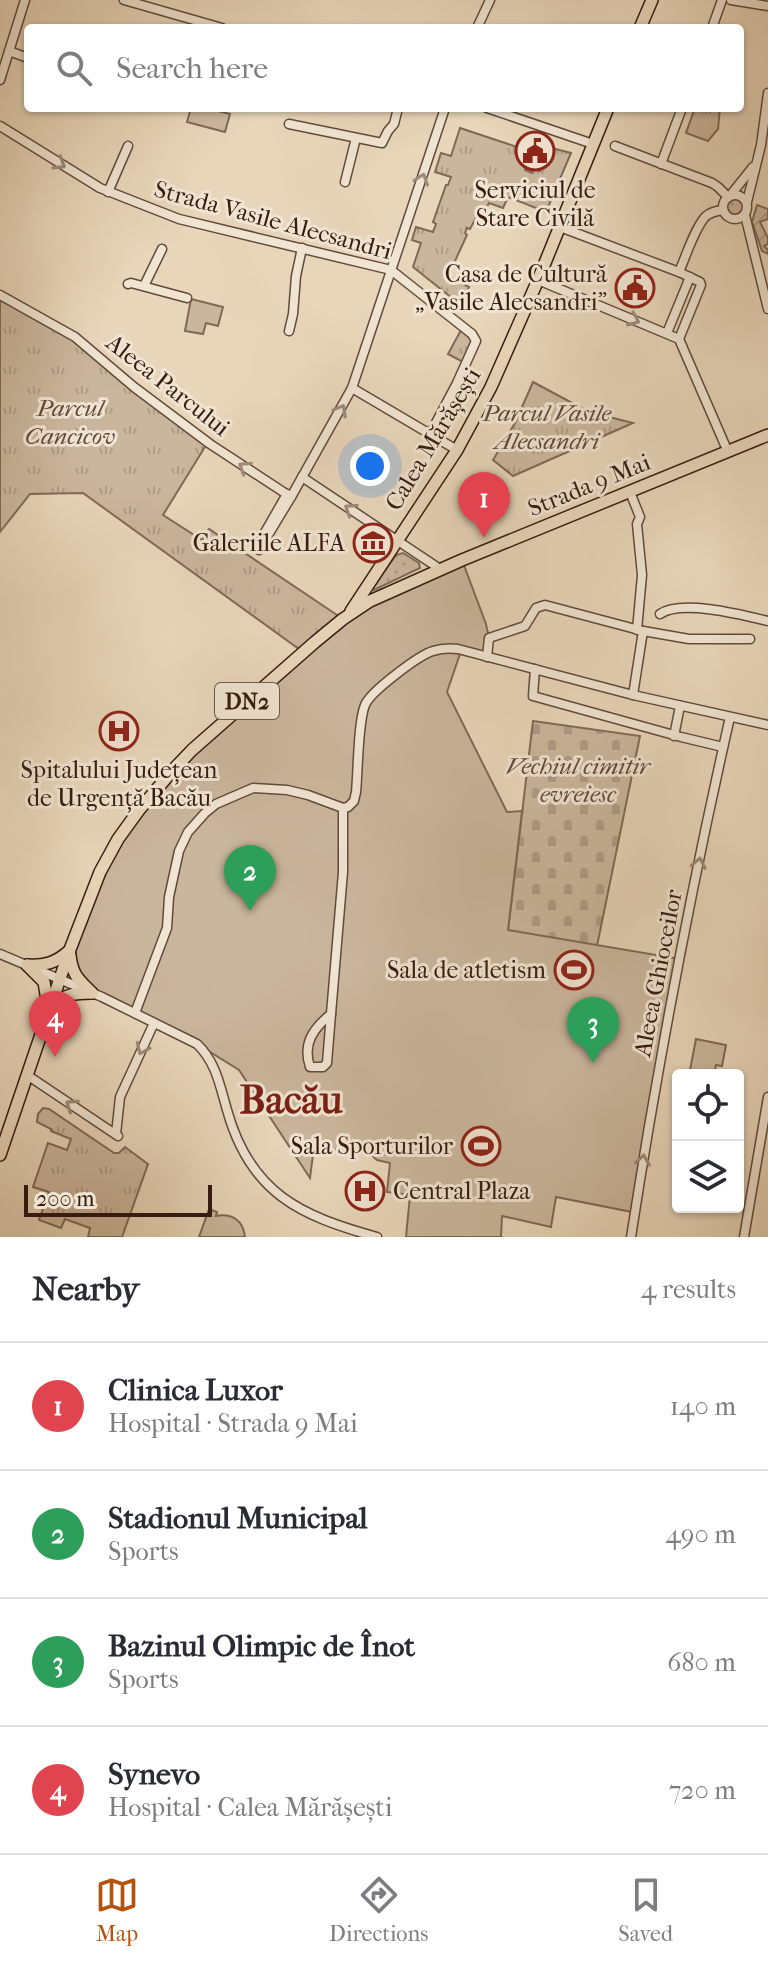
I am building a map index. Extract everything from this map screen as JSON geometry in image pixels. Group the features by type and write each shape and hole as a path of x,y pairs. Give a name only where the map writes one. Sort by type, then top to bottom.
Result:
{"main road":[{"path":"642,24 652,0"},
{"name":"Calea Mărășești","path":"0,1155 59,978 93,889 110,854 156,789 192,750 346,617 398,540 457,450 491,387 606,112"},
{"name":"Strada 9 Mai","path":"346,617 382,595 440,569 768,435"},
{"path":"27,965 49,964 69,951"},
{"path":"69,951 74,974 92,993"},
{"path":"27,965 44,982 49,1010"},
{"path":"49,1010 67,995 92,993"}],"street":[{"path":"0,80 25,0"},
{"path":"124,0 208,24"},
{"path":"479,24 490,0"},
{"path":"713,24 722,0"},
{"path":"731,0 768,6"},
{"path":"9,51 24,57"},
{"path":"756,163 724,202 723,210 731,219 739,219 748,209 766,121 768,93"},
{"path":"289,124 382,143 394,124 397,112"},
{"path":"289,495 258,550 256,548 289,495 302,477 352,388 444,112"},
{"path":"499,112 593,144"},
{"path":"661,164 681,112"},
{"name":"Strada Vasile Alecsandri","path":"0,126 108,192 179,219 391,270 472,334 476,341 430,434"},
{"path":"345,182 356,138"},
{"path":"108,192 128,146"},
{"path":"615,146 712,183 729,197"},
{"path":"729,197 737,195 747,202"},
{"path":"679,272 705,217 723,210"},
{"path":"745,215 768,309"},
{"path":"560,227 700,282 679,339"},
{"path":"289,331 302,248"},
{"path":"144,286 162,249"},
{"path":"667,333 690,277"},
{"path":"538,280 679,339 728,452"},
{"path":"128,284 187,298"},
{"name":"Aleea Parcului","path":"0,295 75,337 134,387 210,444 289,495"},
{"path":"352,388 457,450"},
{"path":"302,477 440,569"},
{"path":"630,492 640,517 637,524 642,575 633,695"},
{"path":"487,657 489,638 525,626 536,608 545,605 640,631 689,639 750,639"},
{"path":"660,614 674,608 705,609 768,621"},
{"path":"135,1013 167,928 169,897 179,851 188,832 205,813 224,800 253,788 287,790 348,807 354,801 356,792 365,705 374,693 416,659 435,650 450,648 633,695 768,725"},
{"path":"535,669 533,696 723,747"},
{"path":"674,736 680,706"},
{"name":"Aleea Ghioceilor","path":"631,1237 657,1081 730,717"},
{"path":"331,1014 311,1035 308,1051 310,1067 326,1065 331,1014 343,872 343,808"},
{"path":"0,954 92,993 197,1044 210,1059 239,1146 271,1188 303,1212 366,1236 377,1237"},
{"path":"27,1075 117,1135 120,1097 154,1023"},
{"path":"744,1237 768,1097"}],"green space":[{"path":"190,112 230,114 225,132 187,122"},
{"path":"694,112 720,112 718,129 708,141 686,133"},
{"path":"460,128 525,147 522,164 526,166 525,170 532,173 534,169 540,171 544,166 548,147 571,153 546,212 508,197 503,208 489,203 482,216 478,214 470,229 467,228 467,235 448,276 469,287 462,306 413,267 421,243 412,240 416,227 433,232 436,224 433,222 451,177 435,172 441,153 451,156"},
{"path":"735,198 744,207 735,216 726,207"},
{"path":"757,205 768,209 768,219 760,222 768,238 768,244 764,246 768,254 762,251 752,222"},
{"name":"Parcul Cancicov","path":"0,295 75,337 208,442 163,515 202,540 209,529 343,619 303,652 83,493 30,494 0,532"},
{"path":"191,299 223,307 218,326 206,323 203,334 185,331"},
{"path":"461,330 474,341 463,362 448,354"},
{"name":"Parcul Vasile Alecsandri","path":"533,382 589,412 633,423 513,476 493,460 515,423"},
{"path":"403,553 419,563 420,568 374,590 396,555"},
{"path":"462,560 486,624 489,638 487,657 461,651 447,692 507,812 522,811 508,930 680,959 632,1212 556,1197 551,1227 502,1216 501,1237 406,1237 410,1195 387,1192 390,1163 377,1160 369,1153 314,1147 310,1178 239,1070 197,1044 59,978 93,889 156,789 343,619"},
{"name":"Vechiul cimitir evreiesc","path":"533,721 640,736 597,946 508,931"},
{"path":"696,1039 726,1045 722,1066 690,1069"},
{"path":"43,1108 114,1153 125,1147 148,1164 122,1237 88,1237 90,1228 65,1219 61,1228 39,1220 49,1192 33,1187 48,1143 67,1150 71,1139 37,1122"},
{"path":"209,1209 217,1212 216,1216 236,1219 245,1237 199,1237"}],"place":[{"name":"Serviciul de Stare Civilă","path":"535,151"},
{"name":"Casa de Cultură „Vasile Alecsandri”","path":"635,288"},
{"name":"Clinica Luxor","path":"484,538"},
{"name":"Galeriile ALFA","path":"373,543"},
{"name":"Spitalului Județean de Urgență Bacău","path":"119,731"},
{"name":"Stadionul Municipal","path":"250,911"},
{"name":"Sala de atletism","path":"574,970"},
{"name":"Synevo","path":"55,1057"},
{"name":"Bazinul Olimpic de Înot","path":"593,1063"},
{"name":"Sala Sporturilor","path":"481,1146"},
{"name":"Central Plaza","path":"365,1191"}],"district":[{"name":"Bacău","path":"291,1099"}]}
